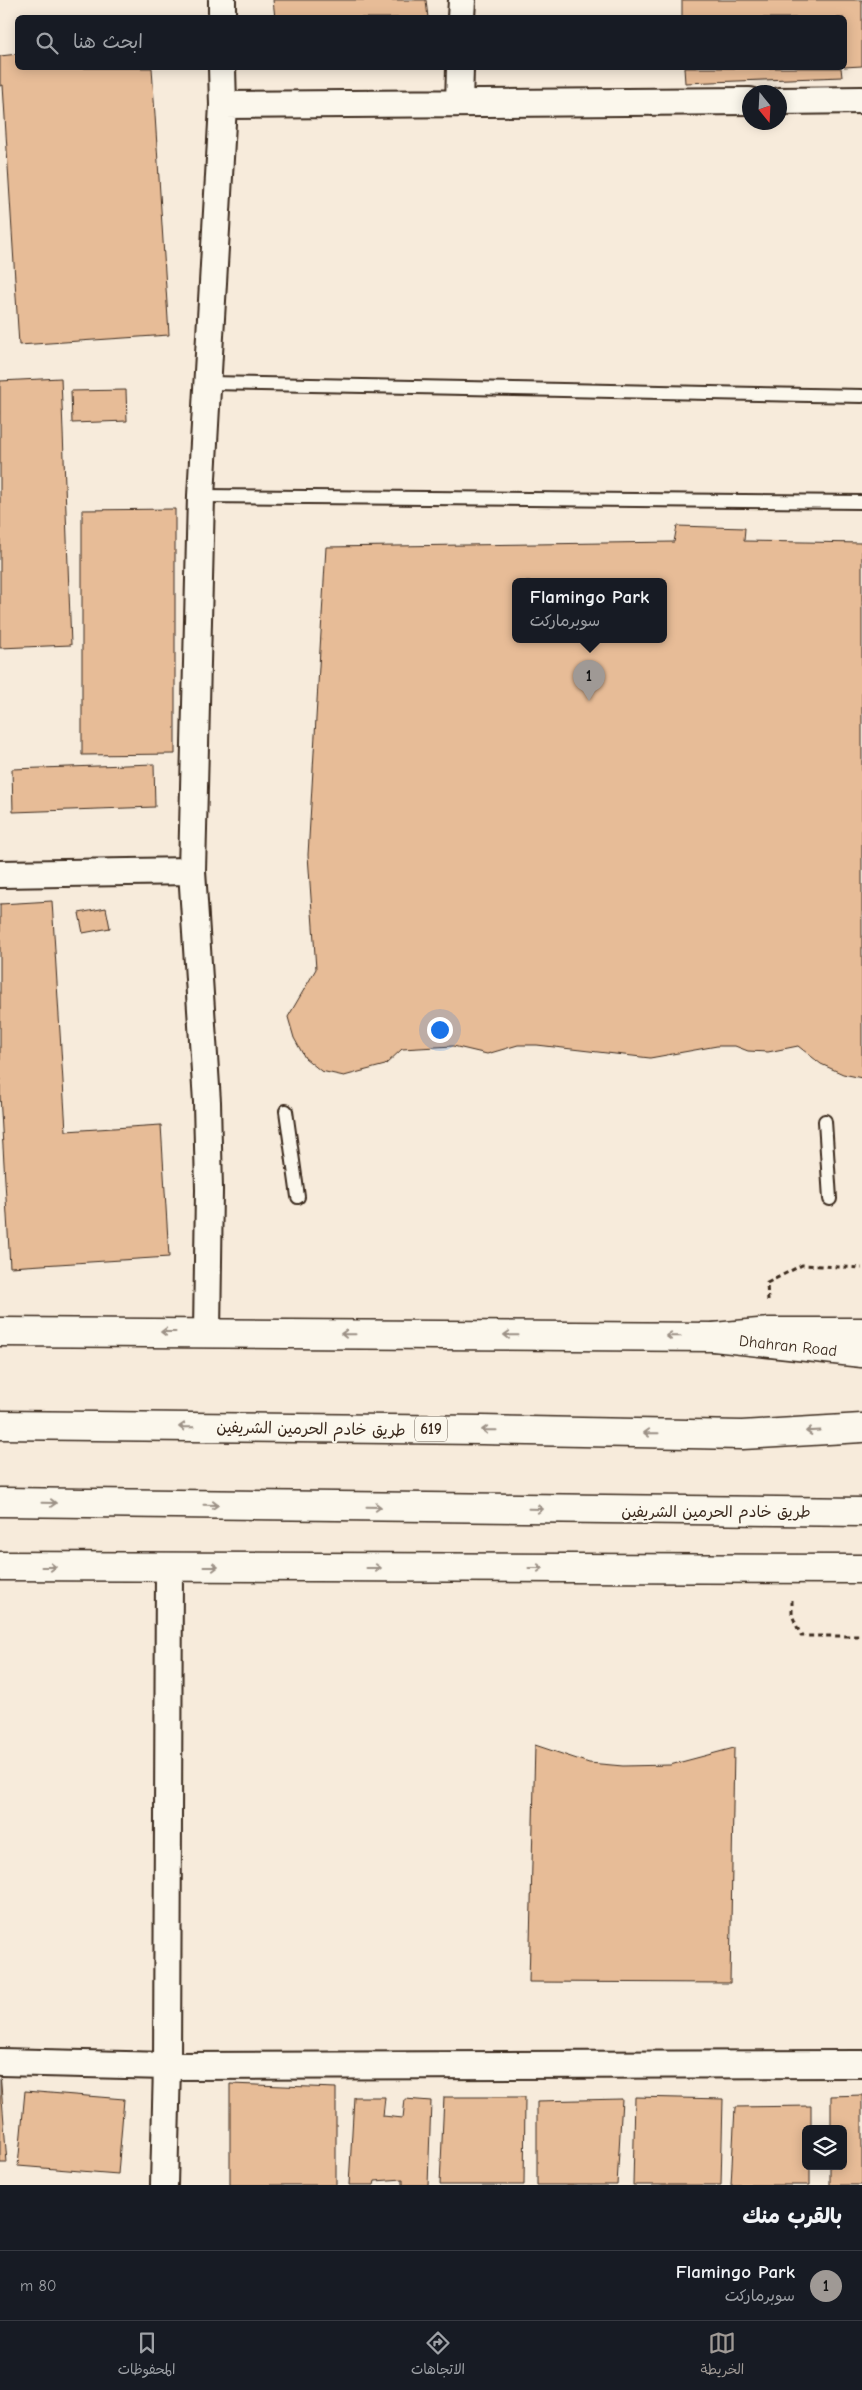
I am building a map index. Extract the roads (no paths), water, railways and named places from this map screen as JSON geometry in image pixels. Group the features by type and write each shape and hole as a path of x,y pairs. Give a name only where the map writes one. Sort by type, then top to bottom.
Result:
{"main road":[{"path":"0,1332 714,1337 770,1332 862,1332"},
{"name":"Dhahran Road","path":"714,1337 862,1353"},
{"name":"طريق خادم الحرمين الشريفين","path":"0,1425 492,1430 742,1435 862,1428"},
{"name":"طريق خادم الحرمين الشريفين","path":"0,1502 862,1512"},
{"path":"0,1566 862,1569"}],"street":[{"path":"222,0 222,15"},
{"path":"461,15 462,0"},
{"path":"207,1332 209,1190 207,1102 192,872 201,496 209,383 223,105 222,70"},
{"path":"459,103 460,70"},
{"path":"787,101 862,100"},
{"path":"223,105 742,101"},
{"path":"0,874 192,872"},
{"path":"164,2185 168,2066 169,1567"},
{"path":"0,2062 168,2066 862,2064"}],"lane":[{"path":"209,383 862,396"},
{"path":"201,496 862,502"},
{"path":"286,1111 298,1197"},
{"path":"825,1121 830,1199"}],"place":[{"name":"Flamingo Park","path":"589,701"}]}
